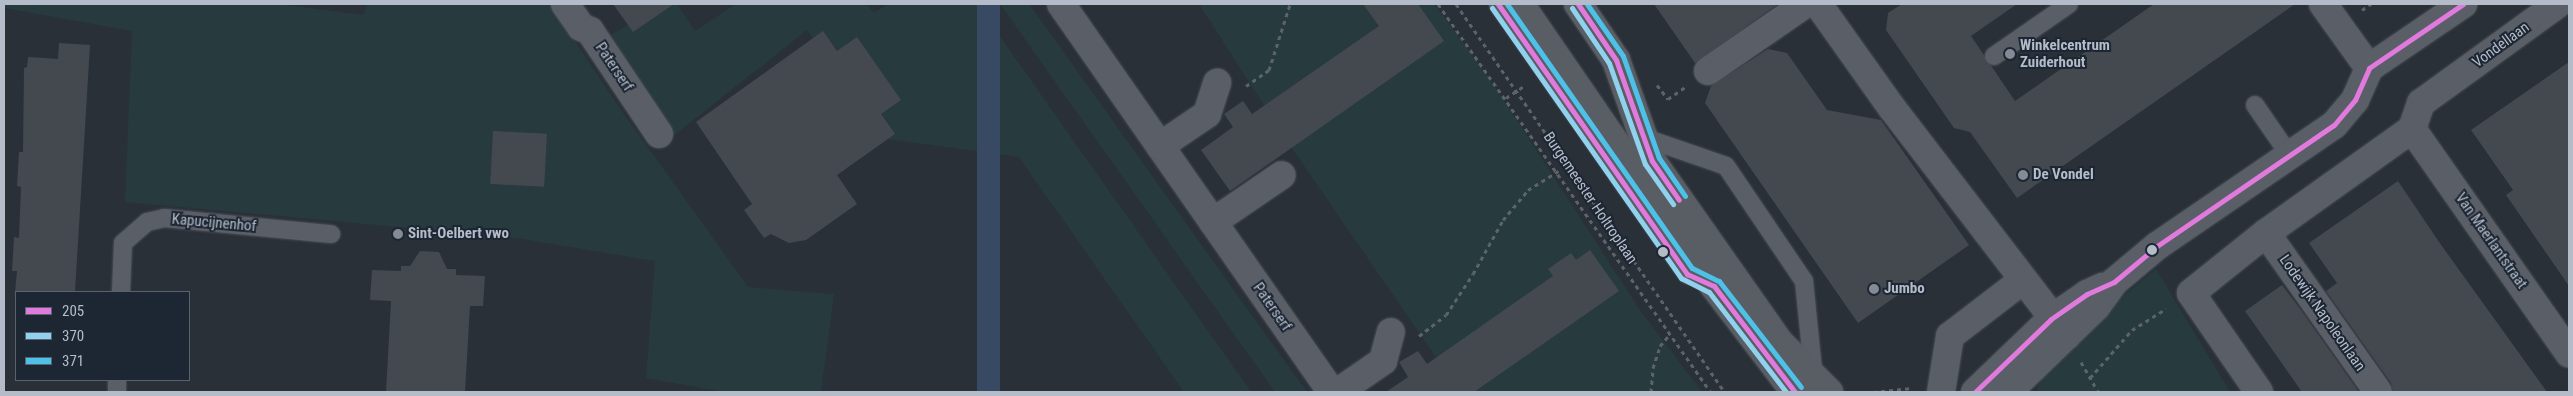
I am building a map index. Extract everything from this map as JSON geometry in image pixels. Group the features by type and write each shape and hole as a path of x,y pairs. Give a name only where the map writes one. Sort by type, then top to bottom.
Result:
{"street":[{"name":"Paterserf","path":"565,4 581,27 590,31 659,134"},
{"name":"Paterserf","path":"1061,4 1332,392"},
{"path":"1516,4 1714,286 1813,388"},
{"path":"1578,4 1616,60 1652,161 1813,388"},
{"path":"1708,71 1805,4"},
{"path":"1818,4 2059,328"},
{"path":"2323,4 2370,68"},
{"path":"1975,392 2059,328 2096,307 2114,282 2157,246 2334,125 2355,100 2370,68 2464,4"},
{"name":"Vondellaan","path":"2412,129 2421,103 2558,4"},
{"path":"1160,146 1207,114 1217,82"},
{"path":"2259,392 2191,293 2266,233 2412,129"},
{"name":"Van Maerlantstraat","path":"2412,129 2569,353"},
{"path":"1213,222 1282,175"},
{"name":"Lodewijk Napoleonlaan","path":"2266,233 2378,392"},
{"path":"1941,392 1950,336 2023,280"},
{"path":"2008,392 2059,328"},
{"path":"1338,392 1383,361 1391,332"}],"lane":[{"path":"1994,56 2070,4"},
{"path":"2255,105 2290,156"},
{"path":"1642,134 1651,140 1726,166 1804,281 1813,388"},
{"name":"Kapucijnenhof","path":"121,291 124,243 147,222 164,218 331,234"}],"path":[{"path":"1207,114 1269,70 1290,4"},
{"path":"1438,4 1558,171 1711,392"},
{"name":"Burgemeester Holtroplaan","path":"1456,4 1517,90 1625,251 1726,392"},
{"path":"1652,77 1668,99 1708,71"},
{"path":"1506,98 1517,90"},
{"path":"1383,361 1446,315 1473,274 1502,220 1528,190 1558,171"},
{"path":"2090,378 2132,330 2191,293"},
{"path":"2059,328 2098,392"},
{"path":"1651,392 1653,368 1660,346 1670,334"},
{"path":"1873,392 1914,388"}],"green space":[{"path":"4,4 278,4 363,15 368,4 550,4 621,110 748,287 834,294 821,392 724,392 646,378 655,261 517,238 125,202 132,31 4,8"},
{"path":"663,4 677,4 695,31 736,4 867,4 874,13 888,4 977,4 1251,392 1184,392 1019,157 888,139 807,30 672,137 606,38"},
{"path":"1000,4 1029,4 1307,392 1275,392"},
{"path":"1199,4 1434,4 1490,79 1640,310 1702,392 1460,392 1287,141"},
{"path":"2156,269 2230,392 2036,392 2052,355"}],"water":[{"path":"977,4 1000,4 1000,392 977,392"}],"building":[{"path":"613,4 674,4 633,32"},
{"path":"1363,4 1418,4 1444,41 1230,191 1201,150 1233,127 1224,114 1243,101 1252,114 1379,26"},
{"path":"1654,4 1778,4 1695,63"},
{"path":"1902,4 2017,4 1971,36 2015,101 2154,4 2295,4 2017,198 1970,132 1954,128 1886,30 1888,13"},
{"path":"823,31 837,51 857,37 901,100 881,114 895,134 837,175 857,204 806,240 789,243 771,234 764,238 744,210 752,204 696,122"},
{"path":"59,43 90,45 75,291 15,291 17,271 12,271 14,237 19,238 21,187 17,186 19,152 23,152 24,68 27,67 28,57 58,59"},
{"path":"1768,49 1787,53 1827,110 1881,120 1969,245 1858,323 1705,103 1711,86"},
{"path":"2569,62 2569,286 2506,195 2513,190 2471,130"},
{"path":"493,131 547,134 544,187 490,184"},
{"path":"2398,181 2439,242 2547,392 2393,392 2391,383 2326,291 2337,283 2309,243"},
{"path":"1590,250 1619,291 1474,392 1386,392 1408,377 1399,362 1418,351 1427,364 1553,276 1548,269 1571,253 1576,260"},
{"path":"420,251 439,252 447,269 456,269 456,275 485,276 483,306 470,306 465,392 386,392 391,301 370,300 372,270 401,271 401,266 410,266"},
{"path":"2282,285 2359,392 2302,392 2245,311"}],"transit line":[{"name":"205","path":"1498,4 1687,274 1714,286 1795,392"},
{"name":"371","path":"1507,4 1692,268 1719,281 1801,387"},
{"name":"205","path":"1578,4 1616,60 1652,161 1679,200"},
{"name":"371","path":"1587,4 1623,56 1659,158 1685,196"},
{"name":"205","path":"1975,392 2051,319 2087,294 2114,282 2157,246 2334,125 2355,100 2369,68 2463,4"},
{"name":"370","path":"1492,8 1681,278 1709,292 1786,392"},
{"name":"370","path":"1572,8 1609,63 1645,164 1673,204"}],"place":[{"name":"Winkelcentrum Zuiderhout","path":"2010,54"},
{"name":"De Vondel","path":"2023,175"},
{"name":"Sint-Oelbert vwo","path":"398,234"},
{"name":"Jumbo","path":"1874,289"}]}
